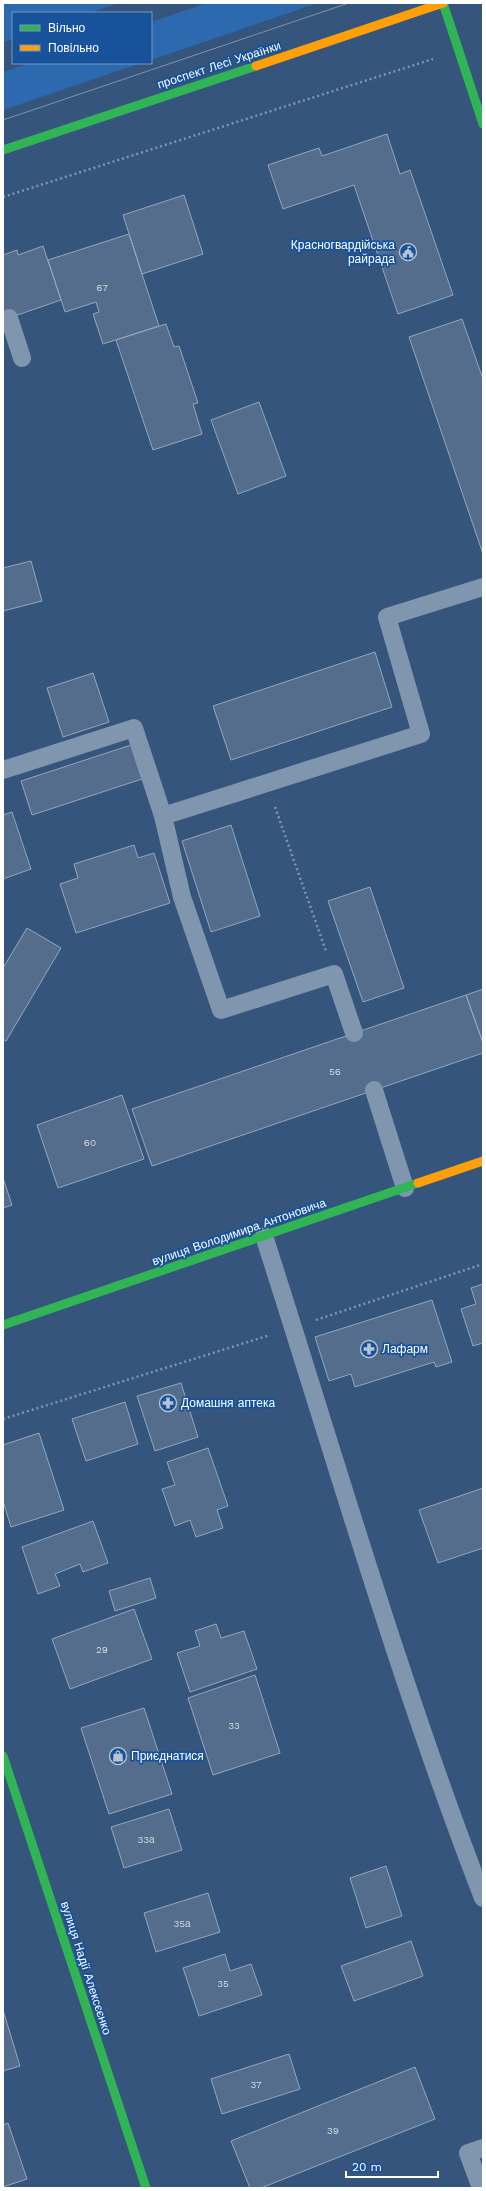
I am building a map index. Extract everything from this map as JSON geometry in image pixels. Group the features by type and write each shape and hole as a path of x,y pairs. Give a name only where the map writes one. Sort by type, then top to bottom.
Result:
{"street":[{"path":"443,3 483,124"},
{"name":"проспект Лесі Українки","path":"3,150 443,3"},
{"name":"вулиця Володимира Антоновича","path":"3,1325 483,1161"},
{"name":"вулиця Надії Алексєєнко","path":"3,1756 146,2188"}],"lane":[{"path":"9,318 22,358"},
{"path":"163,816 421,734 387,617 483,587"},
{"path":"3,770 134,728 163,816 182,897 221,1010 334,974 354,1033"},
{"path":"374,1090 405,1188"},
{"path":"264,1236 384,1617 455,1826 483,1898"},
{"path":"481,2188 468,2154 483,2148"}],"path":[{"path":"3,197 415,65"},
{"path":"266,784 334,974"},
{"path":"3,1419 293,1328 483,1264"}],"shaded area":[{"path":"8,3 119,3 92,12 12,12 12,39 3,42 3,5"},
{"path":"207,3 318,3 152,60 152,22"},
{"path":"27,64 138,64 3,110 3,72"}],"building":[{"name":"Красногвардійська райрада","path":"387,134 400,174 410,170 453,295 398,314 354,185 283,209 268,165 319,148 322,156"},
{"path":"184,195 203,254 142,274 123,215"},
{"path":"129,234 159,326 103,344 93,314 99,312 96,302 65,312 48,260"},
{"path":"43,246 61,300 3,320 3,255 17,250 18,255"},
{"path":"462,319 483,379 483,554 409,337"},
{"path":"166,324 174,347 179,346 198,403 193,404 202,434 153,450 116,340"},
{"path":"259,402 286,476 238,494 211,420"},
{"path":"31,561 42,601 3,611 3,568"},
{"path":"375,652 392,707 231,760 213,706"},
{"path":"93,673 109,722 63,737 47,688"},
{"path":"131,745 142,779 32,815 21,781"},
{"path":"12,812 31,869 3,879 3,815"},
{"path":"231,825 260,916 211,932 182,841"},
{"path":"134,845 138,858 154,853 170,903 76,933 60,884 78,878 74,864"},
{"path":"370,887 404,988 363,1002 328,901"},
{"path":"27,928 61,948 6,1041 3,1039 3,968"},
{"path":"483,989 483,1043 466,995"},
{"path":"466,995 483,1043 483,1053 152,1166 132,1109"},
{"path":"122,1095 144,1159 58,1188 37,1125"},
{"path":"3,1178 12,1205 3,1208"},
{"path":"483,1284 483,1343 473,1346 461,1309 476,1304 471,1288"},
{"path":"432,1300 452,1362 436,1367 434,1362 355,1387 351,1374 329,1381 315,1337"},
{"path":"181,1383 198,1437 155,1451 137,1396"},
{"path":"125,1402 138,1444 86,1461 72,1419"},
{"path":"39,1433 64,1510 11,1527 3,1501 3,1445"},
{"path":"208,1448 228,1506 217,1510 223,1528 196,1537 190,1520 175,1526 162,1489 175,1485 167,1462"},
{"path":"483,1488 483,1548 438,1563 419,1510"},
{"path":"93,1521 108,1563 83,1572 80,1564 55,1574 60,1586 38,1594 22,1547"},
{"path":"150,1578 156,1598 115,1611 109,1591"},
{"path":"134,1609 152,1659 70,1689 52,1639"},
{"path":"216,1624 221,1638 244,1631 257,1669 190,1692 177,1653 200,1646 195,1631"},
{"path":"255,1675 280,1753 213,1775 188,1698"},
{"path":"144,1708 172,1794 109,1814 81,1728"},
{"path":"169,1809 182,1850 124,1868 111,1827"},
{"path":"386,1866 402,1916 366,1928 350,1878"},
{"path":"208,1893 220,1932 156,1952 144,1913"},
{"path":"411,1941 423,1976 354,2001 341,1966"},
{"path":"225,1954 230,1971 251,1964 262,1995 199,2016 183,1968"},
{"path":"3,2010 20,2066 3,2071"},
{"path":"289,2054 300,2089 222,2114 211,2079"},
{"path":"415,2067 435,2119 261,2188 250,2188 231,2141"},
{"path":"8,2123 27,2179 3,2187 3,2125"}],"tram line":[{"path":"3,120 349,3"}],"traffic: fast":[{"path":"443,3 483,124"},
{"path":"3,150 256,66"},
{"path":"3,1325 418,1183"},
{"path":"3,1756 146,2188"}],"traffic: slow":[{"path":"256,66 443,3"},
{"path":"418,1183 483,1161"}],"place":[{"name":"Красногвардійська райрада","path":"408,252"},
{"name":"Лафарм","path":"369,1349"},
{"name":"Домашня аптека","path":"168,1403"},
{"name":"Приєднатися","path":"118,1756"}]}
